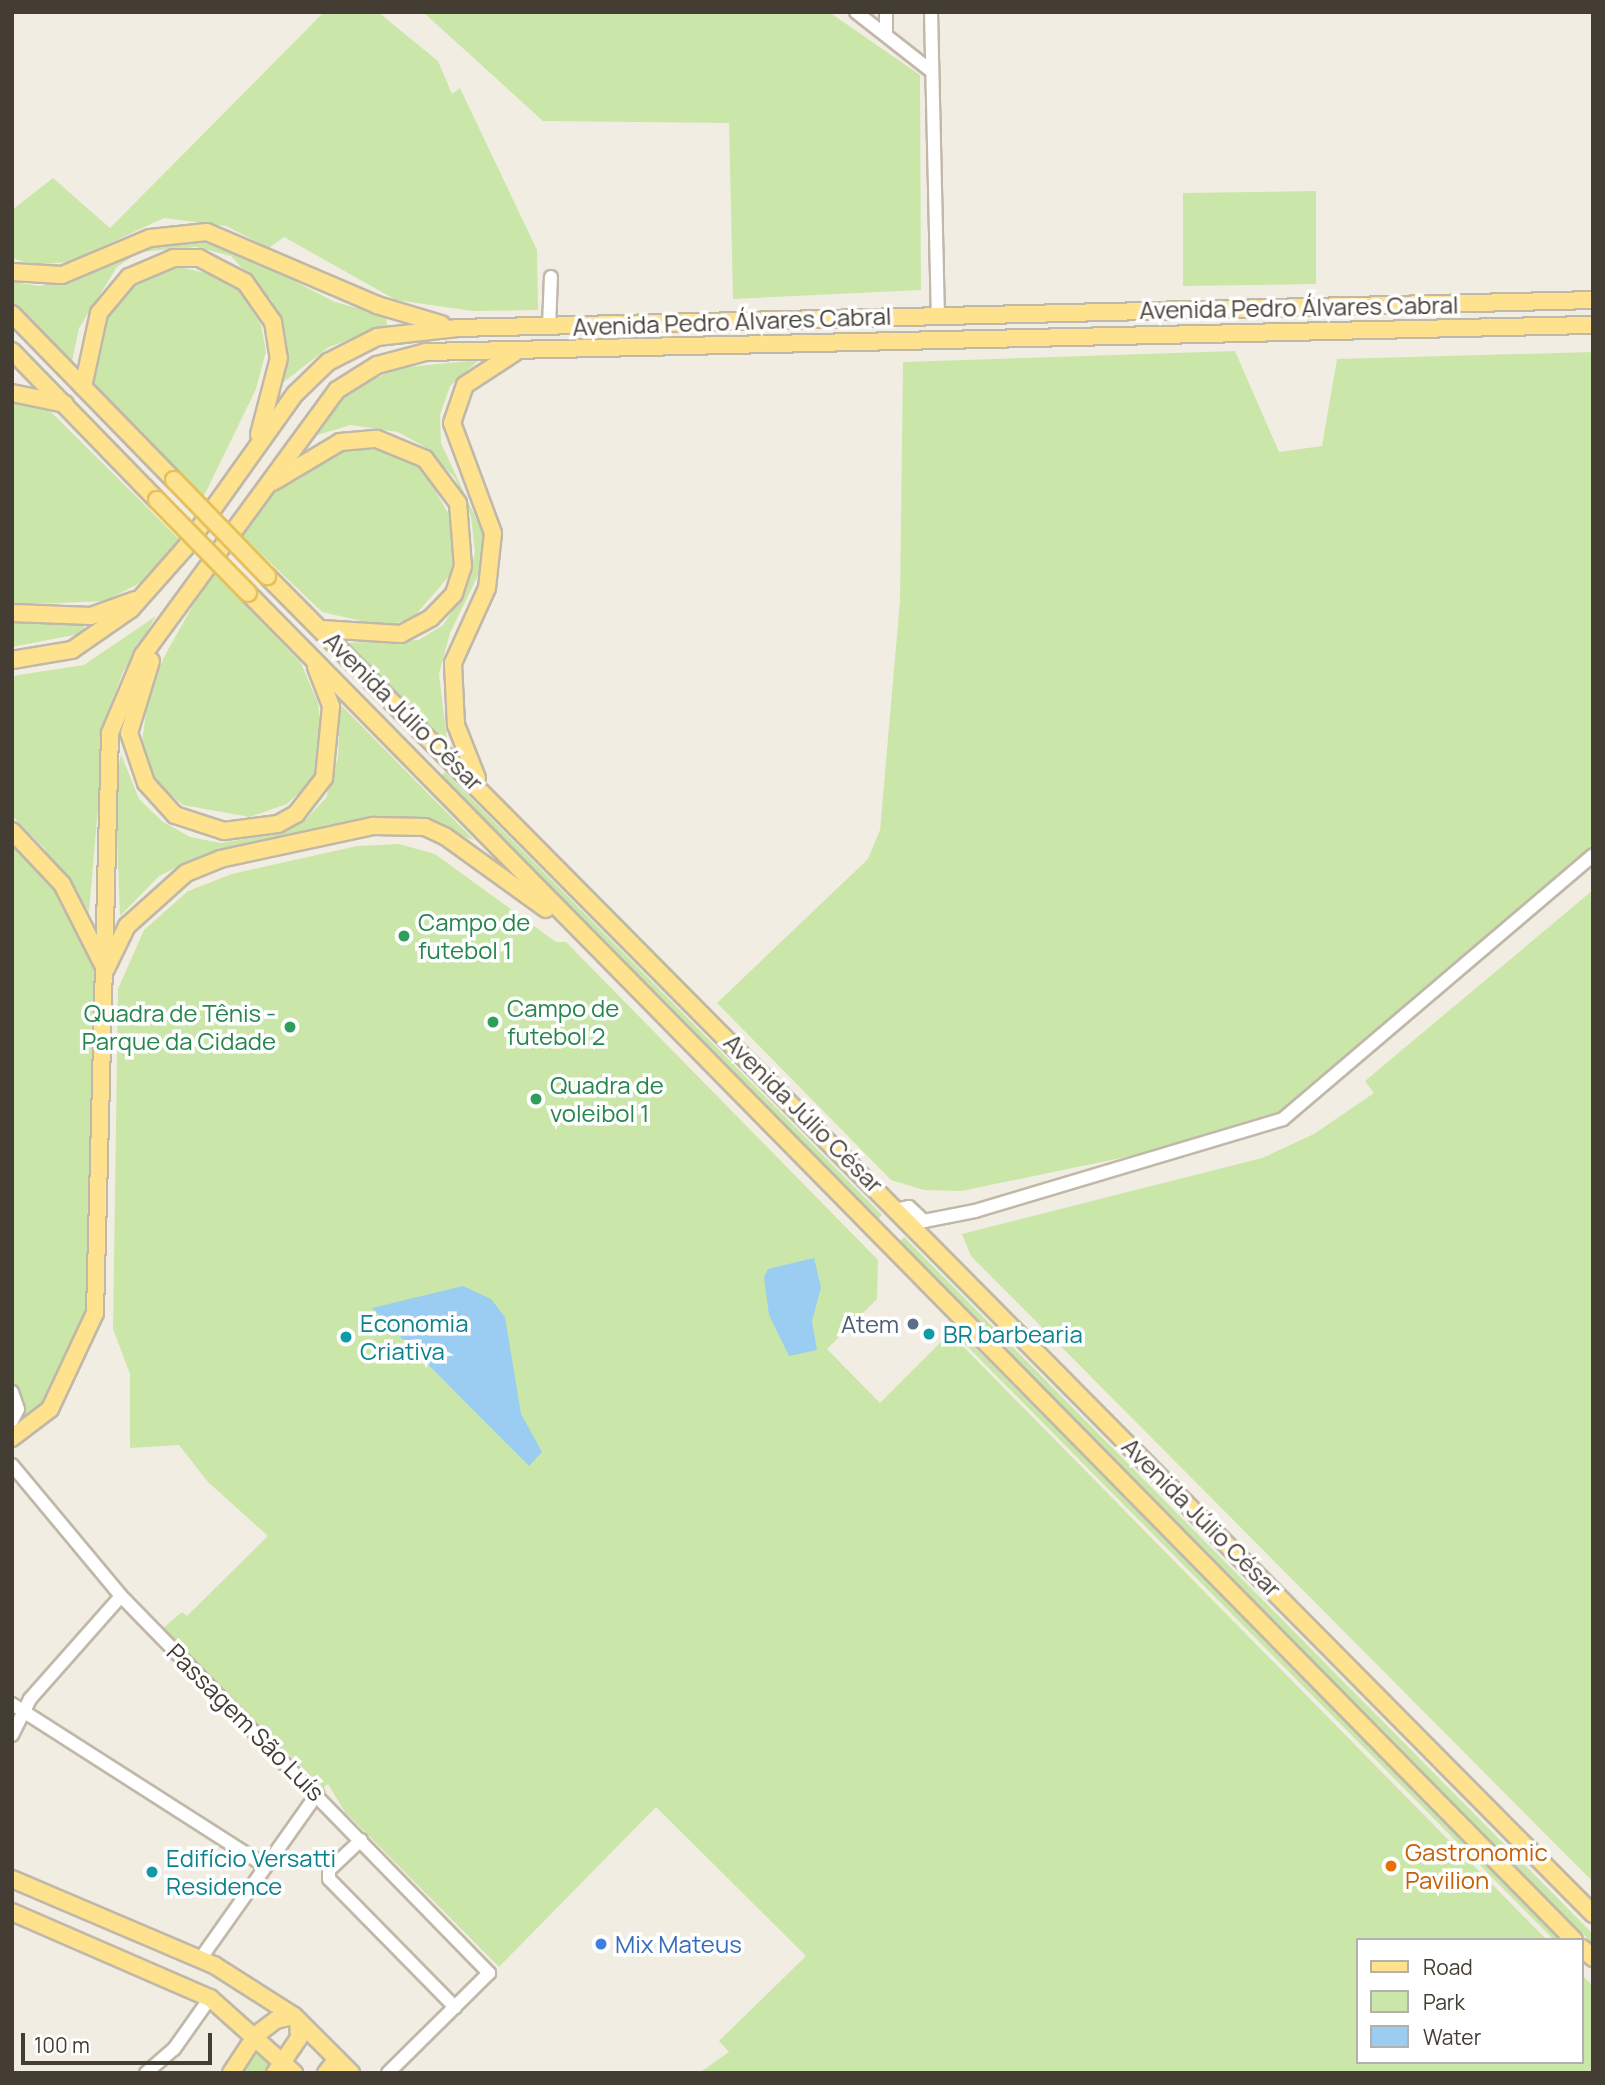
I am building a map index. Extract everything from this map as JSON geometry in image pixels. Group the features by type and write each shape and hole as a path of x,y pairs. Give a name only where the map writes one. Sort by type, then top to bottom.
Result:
{"main road":[{"path":"12,272 62,275 150,238 207,232 377,305 457,328"},
{"path":"83,387 99,313 129,277 174,258 214,262 258,295 276,337 276,385 255,449"},
{"name":"Avenida Pedro Álvares Cabral","path":"12,660 72,650 104,632 144,596 295,394 354,346 401,332 457,328 1593,300"},
{"name":"Avenida Júlio César","path":"12,314 267,576 481,787 1593,1914"},
{"name":"Avenida Pedro Álvares Cabral","path":"187,591 268,485 313,416 363,371 426,352 1593,325"},
{"path":"481,787 456,725 451,685 460,637 491,574 493,533 457,451 453,410 474,376 523,349"},
{"name":"Avenida Júlio César","path":"12,351 314,662 1572,1938"},
{"path":"12,393 65,404"},
{"path":"268,485 340,442 377,439 425,459 458,503 463,566 454,594 431,618 401,634 321,629"},
{"path":"187,591 150,663 129,733 158,802 192,826 223,831 266,827 296,814 314,795 324,778 331,738 331,706 314,662"},
{"path":"12,1437 50,1409 95,1313 110,733 143,655 187,591"},
{"path":"12,613 91,616 144,596"},
{"path":"104,970 127,926 186,873 220,859 399,824 425,827 472,852 596,948"},
{"path":"12,831 62,884 104,970"},
{"path":"12,1879 201,1958 296,2018 351,2073"},
{"path":"12,1912 210,1998 256,2035 284,2069 299,2038 296,2018"},
{"path":"231,2073 256,2035 276,2020 296,2018"},
{"path":"326,2073 337,2059"}],"street":[{"path":"856,12 930,70"},
{"path":"886,12 886,34"},
{"path":"931,12 930,70 938,316"},
{"path":"550,326 551,276"},
{"path":"899,1209 909,1207 924,1221 975,1211 1283,1119 1593,855"},
{"path":"12,1392 14,1419"},
{"name":"Passagem São Luís","path":"12,1465 121,1595 489,1973 455,2007"},
{"path":"12,1735 18,1708 121,1595"},
{"path":"18,1708 264,1865"},
{"path":"201,1958 264,1865 317,1794"},
{"path":"361,1840 328,1872 329,1880 455,2007 388,2073"},
{"path":"146,2073 174,2049 210,1998"}],"green space":[{"path":"324,12 378,12 438,61 452,94 460,88 537,250 538,310 473,311 396,300 284,237 269,248 226,226 164,218 69,262 34,265 12,258 12,210 53,178 110,228"},
{"path":"423,12 829,12 920,75 921,290 733,299 729,123 543,121"},
{"path":"1316,191 1316,284 1183,286 1183,193"},
{"path":"185,239 230,248 335,302 386,316 387,326 329,347 281,384 284,350 273,302 231,256 196,247 139,252 117,267 79,328 72,361 12,303 12,282 40,286 158,242"},
{"path":"171,265 232,279 261,325 266,351 256,389 203,498 90,381 109,309 136,280"},
{"path":"1235,351 1279,452 1322,446 1337,359 1593,352 1593,849 1364,1052 1293,1107 1237,1134 961,1191 924,1190 891,1180 717,1003 868,859 880,830 900,601 903,362"},
{"path":"479,360 450,386 440,415 441,443 482,531 482,567 450,633 439,674 448,747 344,643 419,640 443,625 467,589 475,552 471,517 455,478 425,447 398,432 350,425 301,440 347,393 397,368"},
{"path":"12,400 51,412 180,540 138,584 105,601 12,605"},
{"path":"355,448 389,451 424,470 458,531 450,575 412,619 383,626 322,612 240,534 283,483 322,455"},
{"path":"212,571 301,663 318,703 322,735 316,776 287,804 250,817 183,805 157,783 142,744 147,702 164,657"},
{"path":"156,616 123,672 106,717 89,912 43,847 12,816 12,676 84,665"},
{"path":"12,623 84,624 84,633 12,647"},
{"path":"340,704 474,840 413,820 327,825 200,856 159,876 120,916 115,784 121,754 139,799 162,821 190,837 221,843 256,837 306,819 326,798 338,757"},
{"path":"445,772 882,1215 877,1220 440,777"},
{"path":"12,835 71,902 103,989 97,1290 77,1363 24,1431 12,1392"},
{"path":"399,844 435,854 556,942 566,942 878,1260 877,1299 827,1349 880,1403 950,1333 1545,1938 1356,1938 1356,2064 1584,2064 1584,1977 1593,1986 1593,2073 699,2073 729,2052 719,2041 806,1956 656,1807 499,1967 345,1812 328,1784 323,1788 162,1629 182,1612 187,1616 268,1536 208,1482 179,1445 130,1448 130,1374 113,1329 118,989 144,930 188,891 232,874 357,846"},
{"path":"1593,890 1593,1882 971,1256 962,1234 1262,1158 1314,1134 1374,1093 1365,1081"},
{"path":"904,1237 1593,1934 1593,1944 899,1242"},
{"path":"956,1328 1559,1938 1552,1938 952,1331"},
{"path":"259,2049 273,2063 266,2073 240,2073"}],"water":[{"path":"814,1258 821,1287 812,1322 817,1350 789,1356 769,1315 764,1277 768,1269"},
{"path":"463,1286 491,1299 505,1317 521,1414 542,1452 529,1466 372,1308"}],"place":[{"name":"Campo de futebol 1","path":"404,936"},
{"name":"Campo de futebol 2","path":"493,1022"},
{"name":"Quadra de Tênis - Parque da Cidade","path":"290,1027"},
{"name":"Quadra de voleibol 1","path":"536,1099"},
{"name":"Atem","path":"913,1324"},
{"name":"BR barbearia","path":"929,1334"},
{"name":"Economia Criativa","path":"346,1337"},
{"name":"Gastronomic Pavilion","path":"1391,1866"},
{"name":"Edifício Versatti Residence","path":"152,1872"},
{"name":"Mix Mateus","path":"601,1944"}]}
